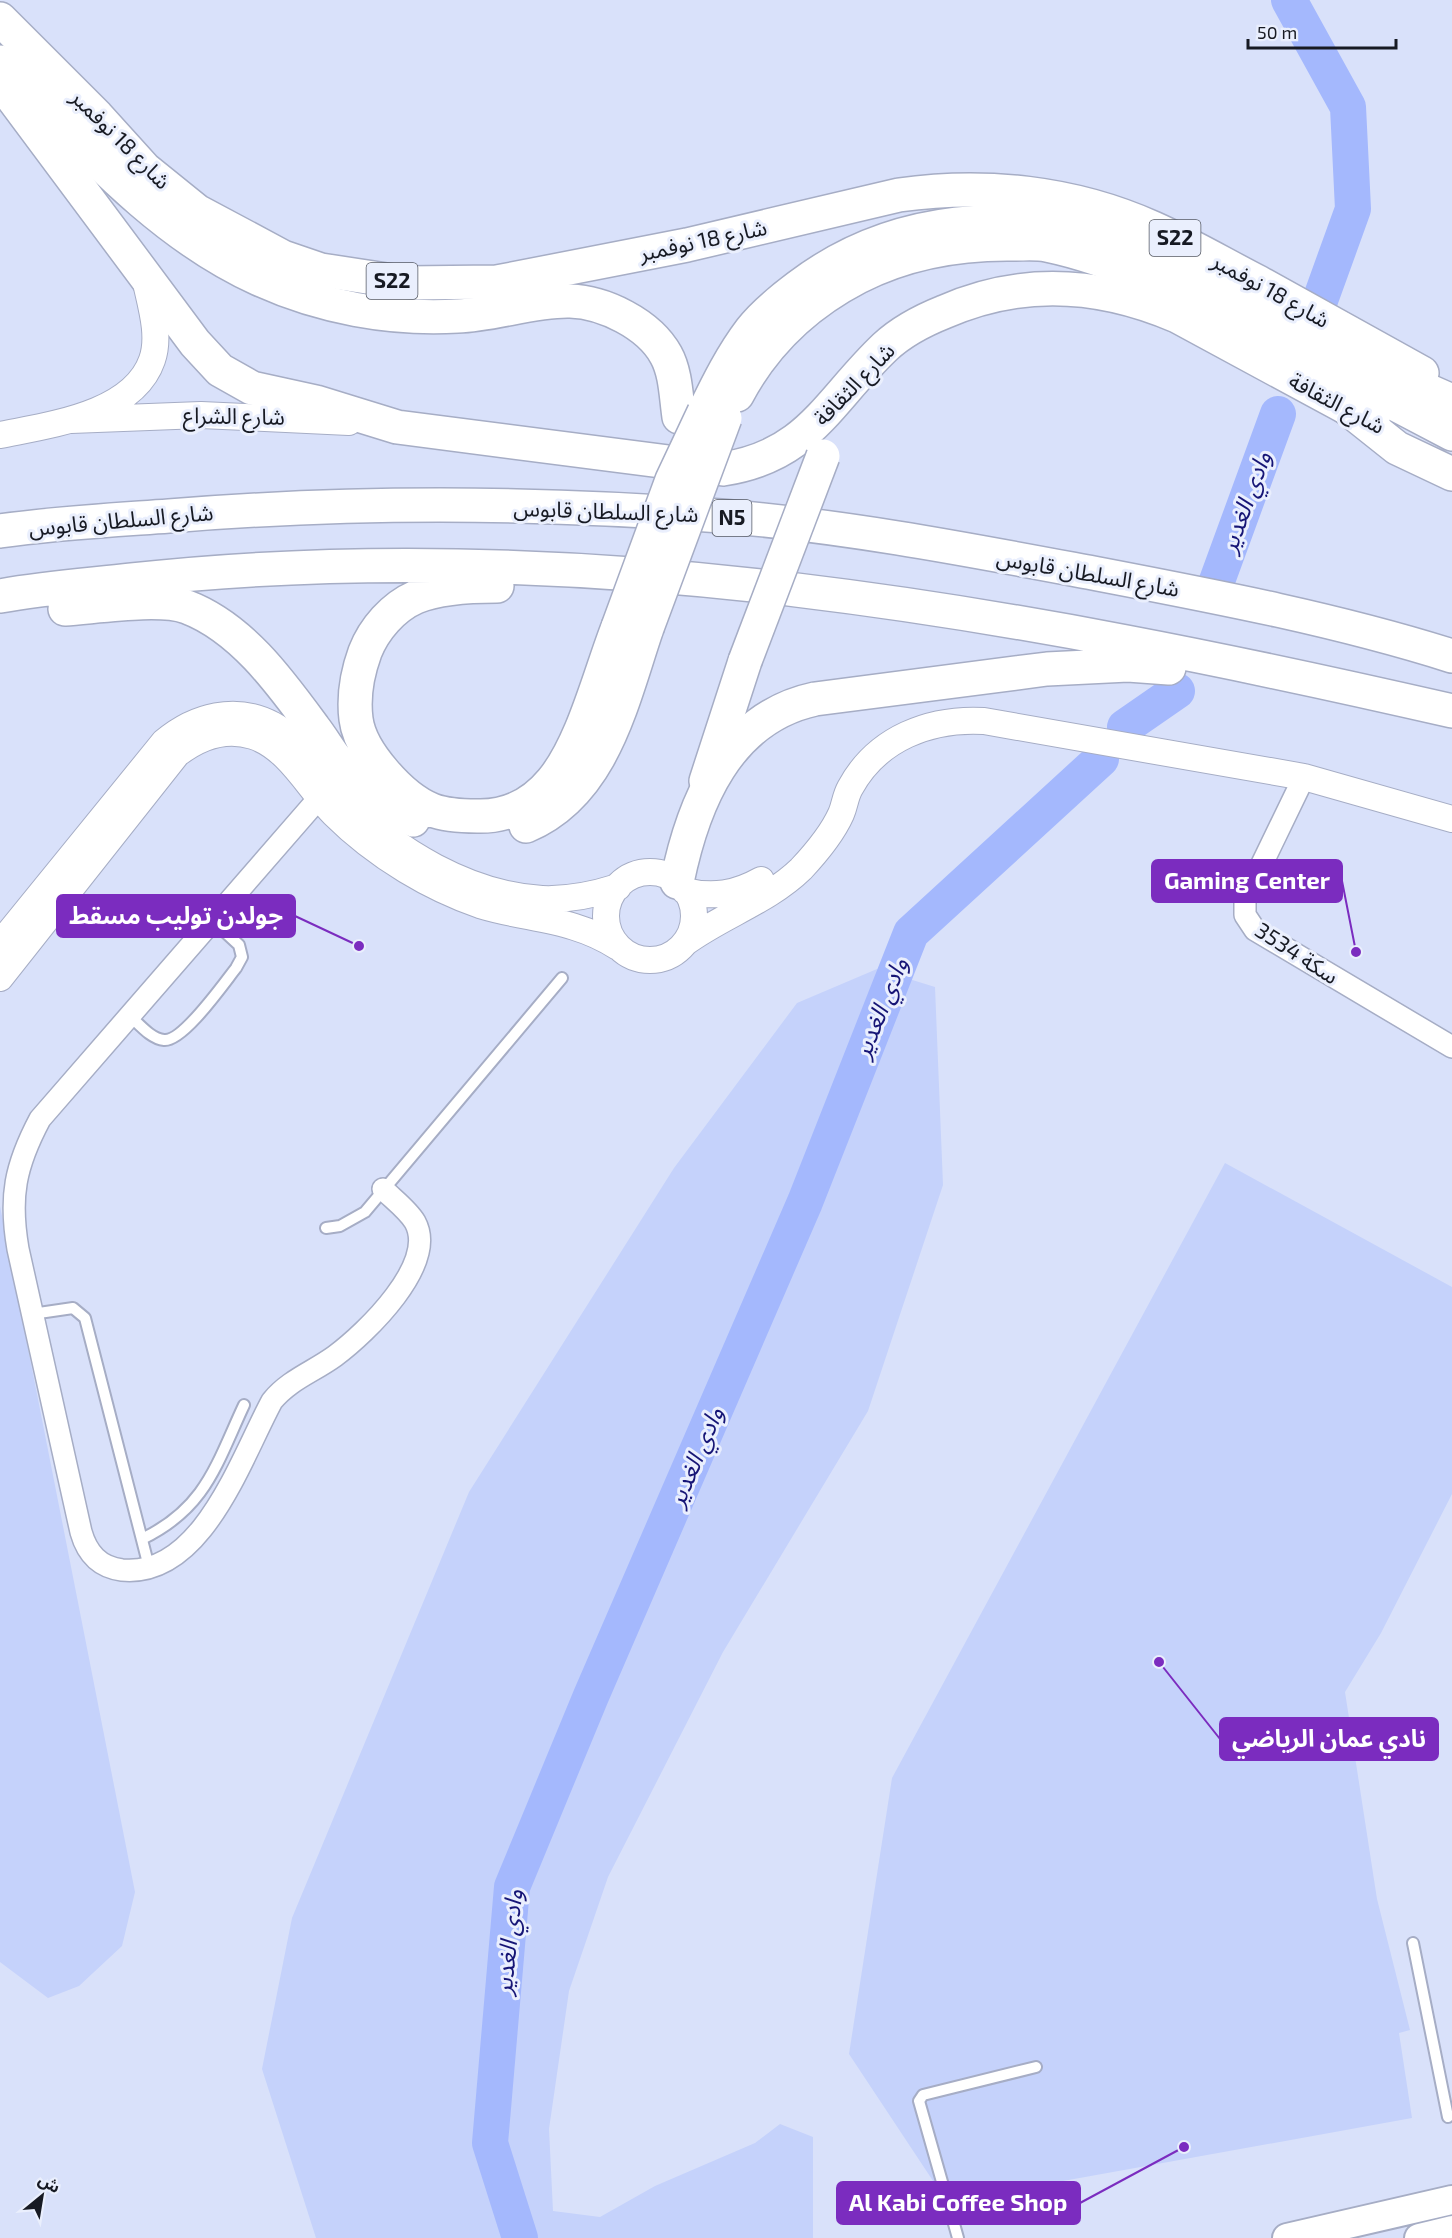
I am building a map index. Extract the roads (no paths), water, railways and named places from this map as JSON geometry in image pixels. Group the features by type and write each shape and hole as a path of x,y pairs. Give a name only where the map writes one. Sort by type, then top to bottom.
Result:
{"main road":[{"name":"شارع 18 نوفمبر","path":"1,19 97,116 145,169 197,211 283,257 321,270 406,283 497,282 687,245 899,195 962,189 1025,193 1086,205 1152,227 1309,310 1452,390"},
{"path":"0,62 132,194 194,244 258,279 314,301 360,310 414,315 459,316 570,301 602,306 627,319 651,336 666,354 674,377 703,416"},
{"path":"0,81 207,358 235,381 270,394 316,402 397,427"},
{"path":"0,614 148,603 186,607 222,627 256,655 301,710 346,772 387,805 426,827 474,837 510,833 538,821 575,794 595,765 611,733 632,628 672,480 729,361 753,328 782,299 814,274 850,254 887,238 927,228 999,221 1084,231 1159,255 1358,359 1452,401"},
{"path":"742,584 487,586 438,591 416,597 394,611 371,637 359,667 355,690 356,721 381,769 405,792 432,810 466,816 498,816 522,807 550,783 567,761 632,628 703,416 751,369 777,337 807,309 841,286 877,267 916,254 956,246 1033,244 1100,260 1177,291 1452,434"},
{"name":"شارع الثقافة","path":"397,427 723,469 744,466 764,460 800,439 887,346 910,330 934,316 986,296 1040,288 1095,291 1151,305 1452,463"},
{"path":"681,886 685,843 745,661 822,456 860,400 893,368 935,340 982,320 1007,314 1056,308 1130,314 1181,327 1244,353"},
{"path":"1348,410 1397,448 1452,474"},
{"name":"شارع السلطان قابوس","path":"0,531 281,507 439,506 612,510 724,517 864,534 1231,599 1413,643 1452,656"},
{"path":"0,596 194,573 288,567 542,568 742,584 908,604 1037,625 1234,663 1452,711"},
{"path":"701,797 722,763 743,738 773,714 800,702 1047,669 1128,665 1192,669 1234,663"},
{"path":"1287,2238 1452,2200"},
{"path":"1419,2238 1452,2230"}],"street":[{"name":"شارع الشراع","path":"0,435 71,420 106,408 140,382 152,360 155,336 144,274"},
{"name":"شارع الشراع","path":"71,420 212,415 332,420 397,427"},
{"path":"0,944 164,742 192,723 225,715 257,718 285,733 370,823 414,854 462,879 505,894 543,899 581,897 618,887"},
{"path":"618,947 612,938 606,917 611,896 626,880 646,873 668,877 681,886 706,895 727,894 765,878 798,852 831,810 844,799 870,761 896,740 930,725 966,720 1304,777 1452,819"},
{"path":"0,978 177,754 193,742 226,732 264,740 285,755 319,798 359,837 429,883 481,905 580,927 627,953 648,960 669,956 725,916 764,897 799,870 826,839 840,816 844,799"},
{"name":"سكة 3534","path":"1304,777 1245,899 1245,915 1255,930 1452,1047"},
{"path":"319,798 40,1119 24,1149 15,1182 12,1216 85,1544 101,1564 113,1569 149,1567 167,1561 182,1551 208,1519 272,1401 280,1391 334,1356 363,1333 388,1306 418,1259 420,1240 415,1222 383,1189"},
{"path":"681,886 690,900 693,921 686,942"}],"lane":[{"path":"130,1016 156,1038 163,1040 171,1040 184,1030 236,968 242,957 239,945 213,921"},
{"path":"326,1228 353,1221 364,1212 562,978"},
{"path":"32,1314 73,1308 85,1318 149,1567"},
{"path":"142,1539 174,1520 200,1495 244,1405"},
{"path":"1413,1943 1448,2117"},
{"path":"958,2238 919,2101 923,2095 1036,2067"}],"waterway":[{"name":"وادي الغدير","path":"1289,0 1348,107 1353,209 1318,306"},
{"name":"وادي الغدير","path":"1214,589 1278,414"},
{"name":"وادي الغدير","path":"1125,727 1177,691"},
{"name":"وادي الغدير","path":"520,2238 490,2143 512,1887 591,1696 805,1202 911,933 1101,759"}],"place":[{"name":"جولدن توليب مسقط","path":"359,946"},
{"name":"Gaming Center","path":"1356,952"},
{"name":"نادي عمان الرياضي","path":"1159,1662"},
{"name":"Al Kabi Coffee Shop","path":"1184,2147"}]}
